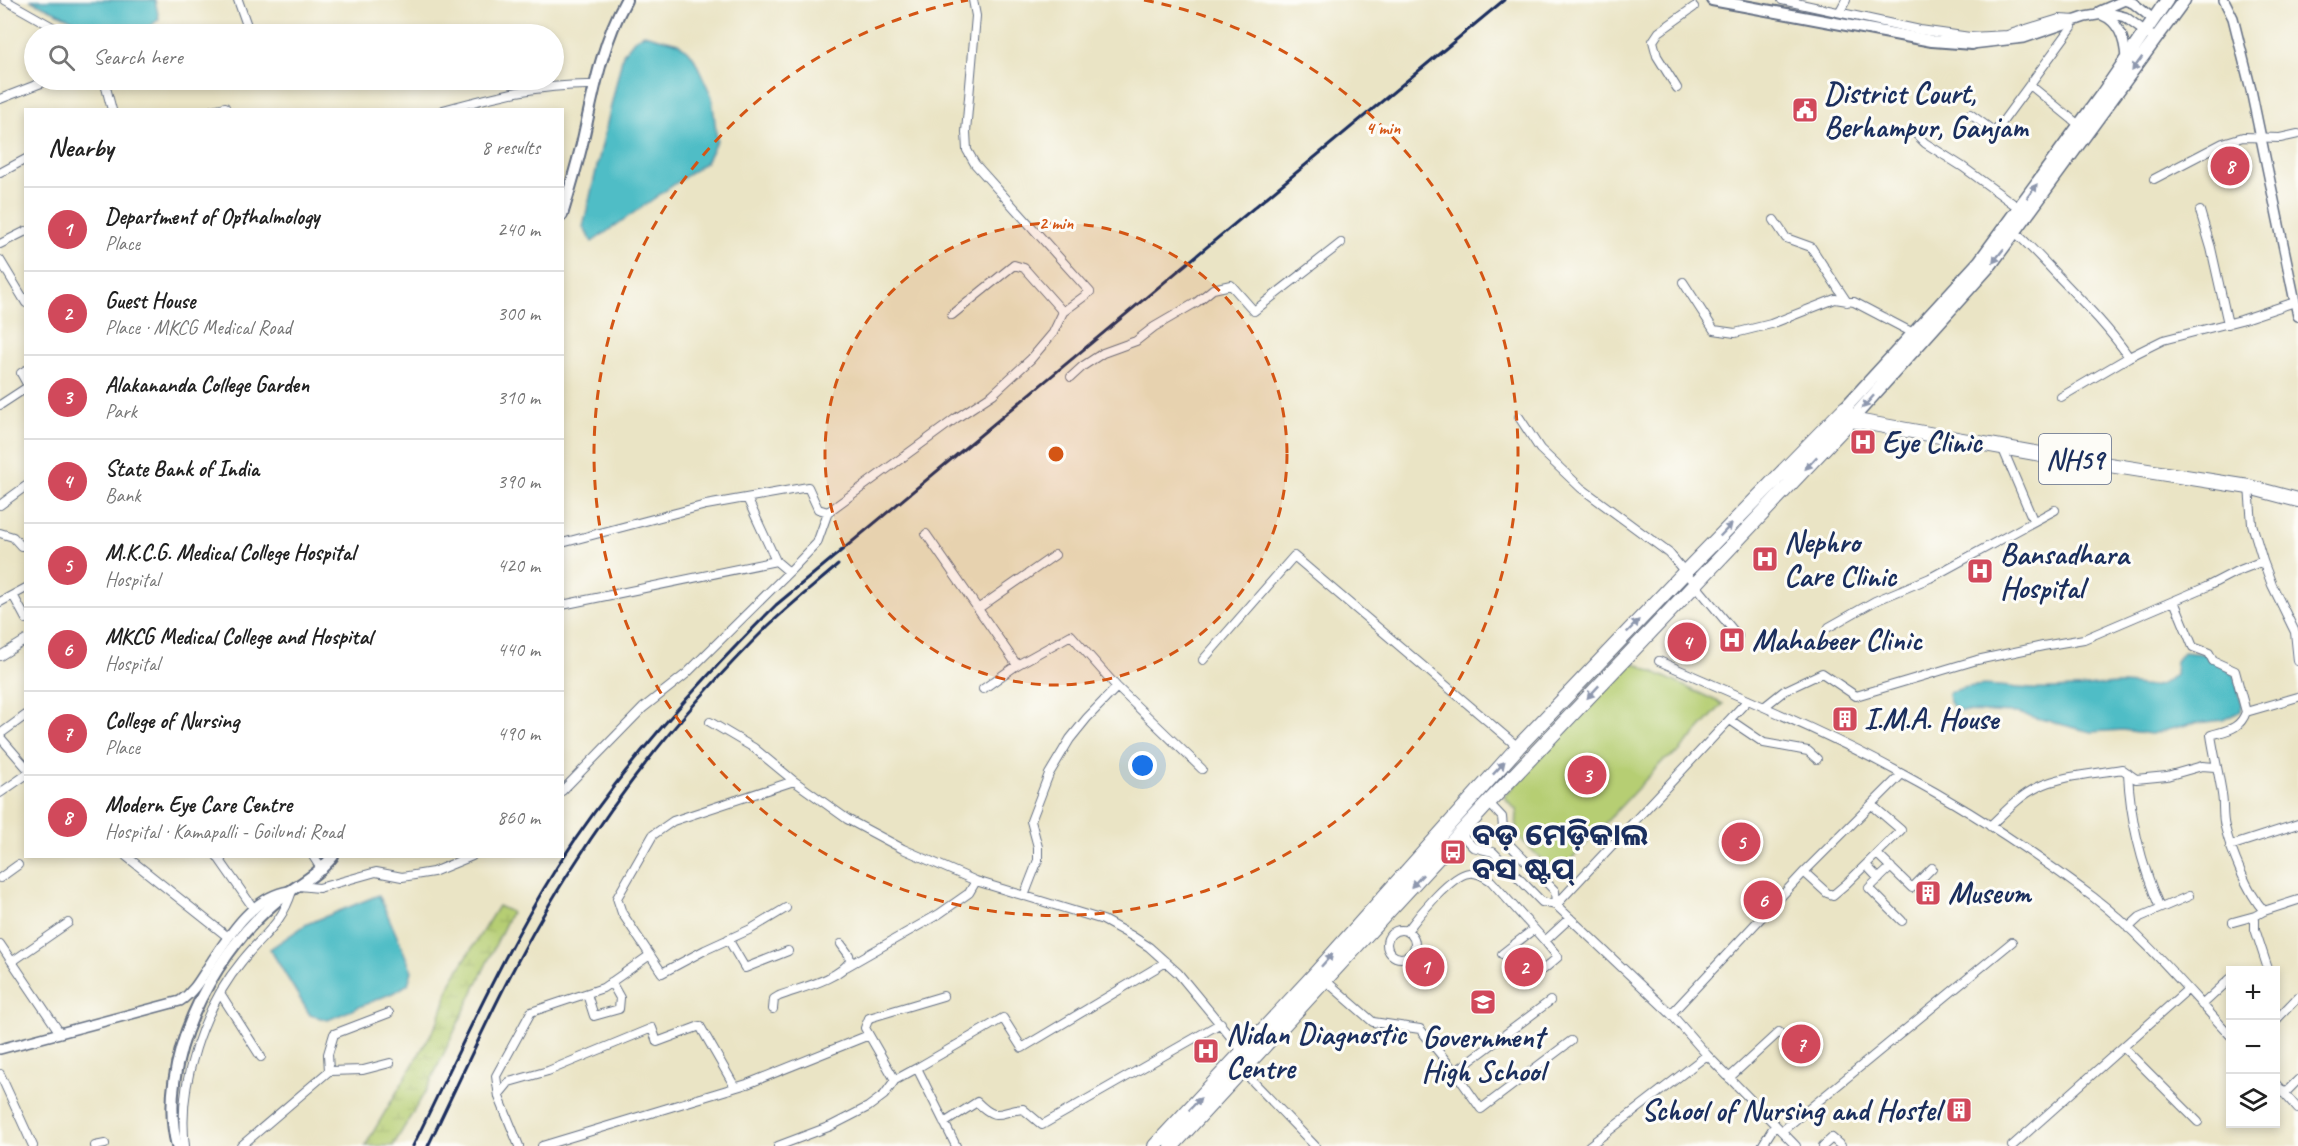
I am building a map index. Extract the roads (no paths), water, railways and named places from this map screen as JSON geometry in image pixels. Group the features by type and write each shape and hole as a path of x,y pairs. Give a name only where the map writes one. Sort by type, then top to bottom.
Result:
{"highway":[{"name":"NH59","path":"1848,414 2002,447 2249,487 2298,500"},
{"path":"1172,1146 1449,823 1518,747 1685,572 1848,414"},
{"path":"1155,1146 1325,980 1489,802 1697,584 1848,414"}],"main road":[{"path":"564,208 581,146 594,85 614,21 626,0"},
{"path":"1712,0 1932,41 1972,44"},
{"path":"1921,336 2019,208 2167,0"},
{"path":"1848,414 1981,276 2016,233 2184,0"},
{"path":"177,1146 172,1111 179,1054 203,994 219,968 245,934 273,903 322,870 331,858"}],"street":[{"path":"5,0 47,24"},
{"path":"238,0 246,24"},
{"path":"564,789 643,708 686,674 817,543 828,512 993,394 1017,373 1053,333 1063,312 1090,292 975,164 967,150 966,132 976,16 973,0"},
{"path":"1782,0 1920,30 1970,37 2007,35 2060,19 2075,23"},
{"path":"1840,11 1846,0"},
{"path":"1972,44 2024,38 2075,23 2124,0 2133,3 2153,19"},
{"path":"2224,0 2240,41 2298,316"},
{"path":"1677,87 1658,56 1653,41 1659,32 1694,7"},
{"path":"2095,15 2120,15 2155,39"},
{"path":"2095,15 2111,20 2120,31 2126,59"},
{"path":"1970,114 1995,132 2075,23"},
{"path":"564,85 594,85"},
{"path":"2030,85 2079,124"},
{"path":"0,99 24,90"},
{"path":"107,90 112,108"},
{"path":"451,108 520,90"},
{"path":"221,108 225,107"},
{"path":"1914,132 2019,208"},
{"path":"2154,179 2223,143 2243,137 2261,138 2298,134"},
{"path":"0,173 24,160"},
{"path":"2200,211 2228,324"},
{"path":"1774,220 1786,238 1811,247 1847,302"},
{"path":"0,243 24,232"},
{"path":"2016,233 2039,254 2101,321 2129,357"},
{"path":"1071,377 1083,366 1104,353 1136,341 1197,302 1213,289 1231,285 1254,311 1341,243"},
{"path":"0,260 24,300"},
{"path":"952,315 1014,265 1024,268 1063,312"},
{"path":"1683,282 1714,330 1735,333 1771,324 1835,299 1854,302 1921,336"},
{"path":"2061,397 2163,340 2228,324 2295,302"},
{"path":"0,405 24,389"},
{"path":"1518,417 1540,449 1581,488 1670,553 1738,636"},
{"path":"2002,447 2033,520"},
{"path":"0,505 24,487"},
{"path":"564,542 706,505 808,487 818,508 828,512"},
{"path":"2249,487 2252,524 2272,585 2295,632 2298,661"},
{"path":"747,498 776,561 789,572"},
{"path":"1830,627 1875,601 1930,578 2055,510"},
{"path":"0,533 13,537 21,546 24,546"},
{"path":"926,534 1017,666"},
{"path":"979,608 1055,555"},
{"path":"1203,660 1294,556 1518,747"},
{"path":"564,605 776,561"},
{"path":"1764,707 1784,691 1822,673 1856,696 1977,660 2084,639 2263,561"},
{"path":"0,602 24,589"},
{"path":"13,595 24,615"},
{"path":"2174,601 2193,647 2210,653 2213,661 2235,671 2246,712 2242,722 2211,735 2222,795 2224,825 2230,846 2258,904 2264,911"},
{"path":"983,688 1071,635 1117,687 1202,769"},
{"path":"0,656 24,641"},
{"path":"1617,643 1634,650"},
{"path":"1659,661 1764,707 1902,774 1990,826 2093,898 2128,928 2226,1031"},
{"path":"1024,897 1038,860 1038,847 1031,821 1049,774 1070,739 1117,687"},
{"path":"2246,712 2298,697"},
{"path":"1556,904 1748,700"},
{"path":"24,717 0,736 24,765"},
{"path":"1730,720 1764,743 1809,751 1817,759"},
{"path":"710,722 754,748 794,781 847,819 903,849 976,880 1103,920 1132,936 1166,962 1195,992 1221,1023 1244,1061 1315,1146"},
{"path":"1990,826 2023,796 2039,786 2065,778 2122,769 2136,779 2167,776 2202,766 2215,766"},
{"path":"1671,1014 1804,872 1902,774"},
{"path":"2128,774 2131,809 2148,879 2160,908"},
{"path":"0,793 24,776"},
{"path":"786,908 751,929 662,973 622,913 617,898 653,835 673,822 794,781"},
{"path":"1478,791 1502,817 1504,839 1555,891 1556,904"},
{"path":"1804,872 1827,893 1833,895 1866,865 1901,830 1872,805"},
{"path":"1449,823 1473,847 1493,852 1542,902 1556,904 1671,1014 1707,1055 1796,1146"},
{"path":"2230,846 2298,824"},
{"path":"1877,854 1912,888 1932,868"},
{"path":"129,858 228,937"},
{"path":"218,858 254,909"},
{"path":"314,858 322,870"},
{"path":"0,1049 180,1001 194,989 228,937 254,909 270,897 296,889 319,888 375,872 402,877 433,872 467,858"},
{"path":"0,878 18,865"},
{"path":"1866,865 1879,879"},
{"path":"1891,867 1869,888 1902,921"},
{"path":"1407,931 1431,902 1456,878 1468,873 1481,875 1491,880 1558,957 1544,969"},
{"path":"773,1010 774,999 846,967 939,914 969,893 976,880"},
{"path":"185,1146 183,1127 187,1086 207,1015 241,962 281,919 296,889"},
{"path":"2128,928 2140,917 2189,896"},
{"path":"2233,922 2298,900"},
{"path":"2255,916 2255,930 2267,966"},
{"path":"1545,941 1570,918"},
{"path":"13,961 68,923"},
{"path":"1502,954 1534,929"},
{"path":"728,939 745,968 788,951"},
{"path":"1762,1146 1779,1128 2012,942"},
{"path":"841,944 849,955 850,961 846,967"},
{"path":"0,945 60,1033"},
{"path":"519,1146 499,1097 496,1076 531,1012 603,988 650,955"},
{"path":"778,1146 831,1125 867,1107 884,1095 895,1080 1003,1018 1022,1048 1166,962"},
{"path":"1325,980 1373,1022 1420,1029 1481,1108 1571,1041"},
{"path":"587,994 594,1016 619,1009 620,998 611,982"},
{"path":"2202,1005 2226,983"},
{"path":"2012,1146 2187,990"},
{"path":"220,993 261,1057"},
{"path":"895,1080 865,1028 869,1017 943,996"},
{"path":"2280,1016 2298,997"},
{"path":"1455,1072 1550,1001"},
{"path":"329,1071 328,1054 334,1034 389,1013"},
{"path":"944,1123 977,1102 989,1113 1003,1115 1013,1110 1023,1109 1042,1125 1221,1023"},
{"path":"500,1093 509,1082 548,1071 652,1028 657,1042 700,1026 735,1087"},
{"path":"1730,1078 1779,1032"},
{"path":"542,1146 735,1087 869,1035"},
{"path":"2124,1048 2198,1122"},
{"path":"1589,1146 1707,1055"},
{"path":"241,1146 329,1071 363,1070 390,1063"},
{"path":"917,1068 956,1146"},
{"path":"0,1074 33,1146"},
{"path":"2284,1094 2298,1080"},
{"path":"2280,1089 2298,1109"},
{"path":"1823,1146 1832,1138 1841,1146"},
{"path":"95,1146 105,1144"}],"water":[{"path":"30,0 155,0 159,19 153,24 80,24"},
{"path":"644,34 678,43 693,56 712,97 717,140 706,162 592,242 583,227 623,54 634,40"},
{"path":"2183,652 2205,654 2234,675 2242,704 2241,711 2223,720 2190,724 2151,734 2123,730 2091,732 2017,713 1961,711 1951,704 1948,696 1948,693 1959,689 1980,685 2030,689 2117,684 2156,686 2175,674 2176,661"},
{"path":"379,895 412,971 408,984 397,991 328,1020 310,1015 270,949 307,924"}],"railway":[{"path":"564,856 606,797 659,730 716,666 776,605 1504,0"},
{"path":"428,1146 532,935 551,901 616,803 664,740 715,681 769,625 838,565"},
{"path":"413,1146 499,969 563,858"}],"place":[{"name":"District Court, Berhampur, Ganjam","path":"1805,110"},
{"name":"Modern Eye Care Centre","path":"2230,166"},
{"name":"Eye Clinic","path":"1863,442"},
{"name":"Nephro Care Clinic","path":"1765,559"},
{"name":"Bansadhara Hospital","path":"1980,571"},
{"name":"Mahabeer Clinic","path":"1732,640"},
{"name":"State Bank of India","path":"1687,642"},
{"name":"I.M.A. House","path":"1845,719"},
{"name":"Alakananda College Garden","path":"1587,775"},
{"name":"M.K.C.G. Medical College Hospital","path":"1741,842"},
{"name":"ବଡ଼ ମେଡ଼ିକାଲ ବସ ଷ୍ଟପ୍","path":"1453,852"},
{"name":"Museum","path":"1928,893"},
{"name":"MKCG Medical College and Hospital","path":"1763,900"},
{"name":"Department of Opthalmology","path":"1425,967"},
{"name":"Guest House","path":"1524,967"},
{"name":"Government High School","path":"1483,1002"},
{"name":"College of Nursing","path":"1801,1044"},
{"name":"Nidan Diagnostic Centre","path":"1206,1051"},
{"name":"School of Nursing and Hostel","path":"1959,1110"}]}
